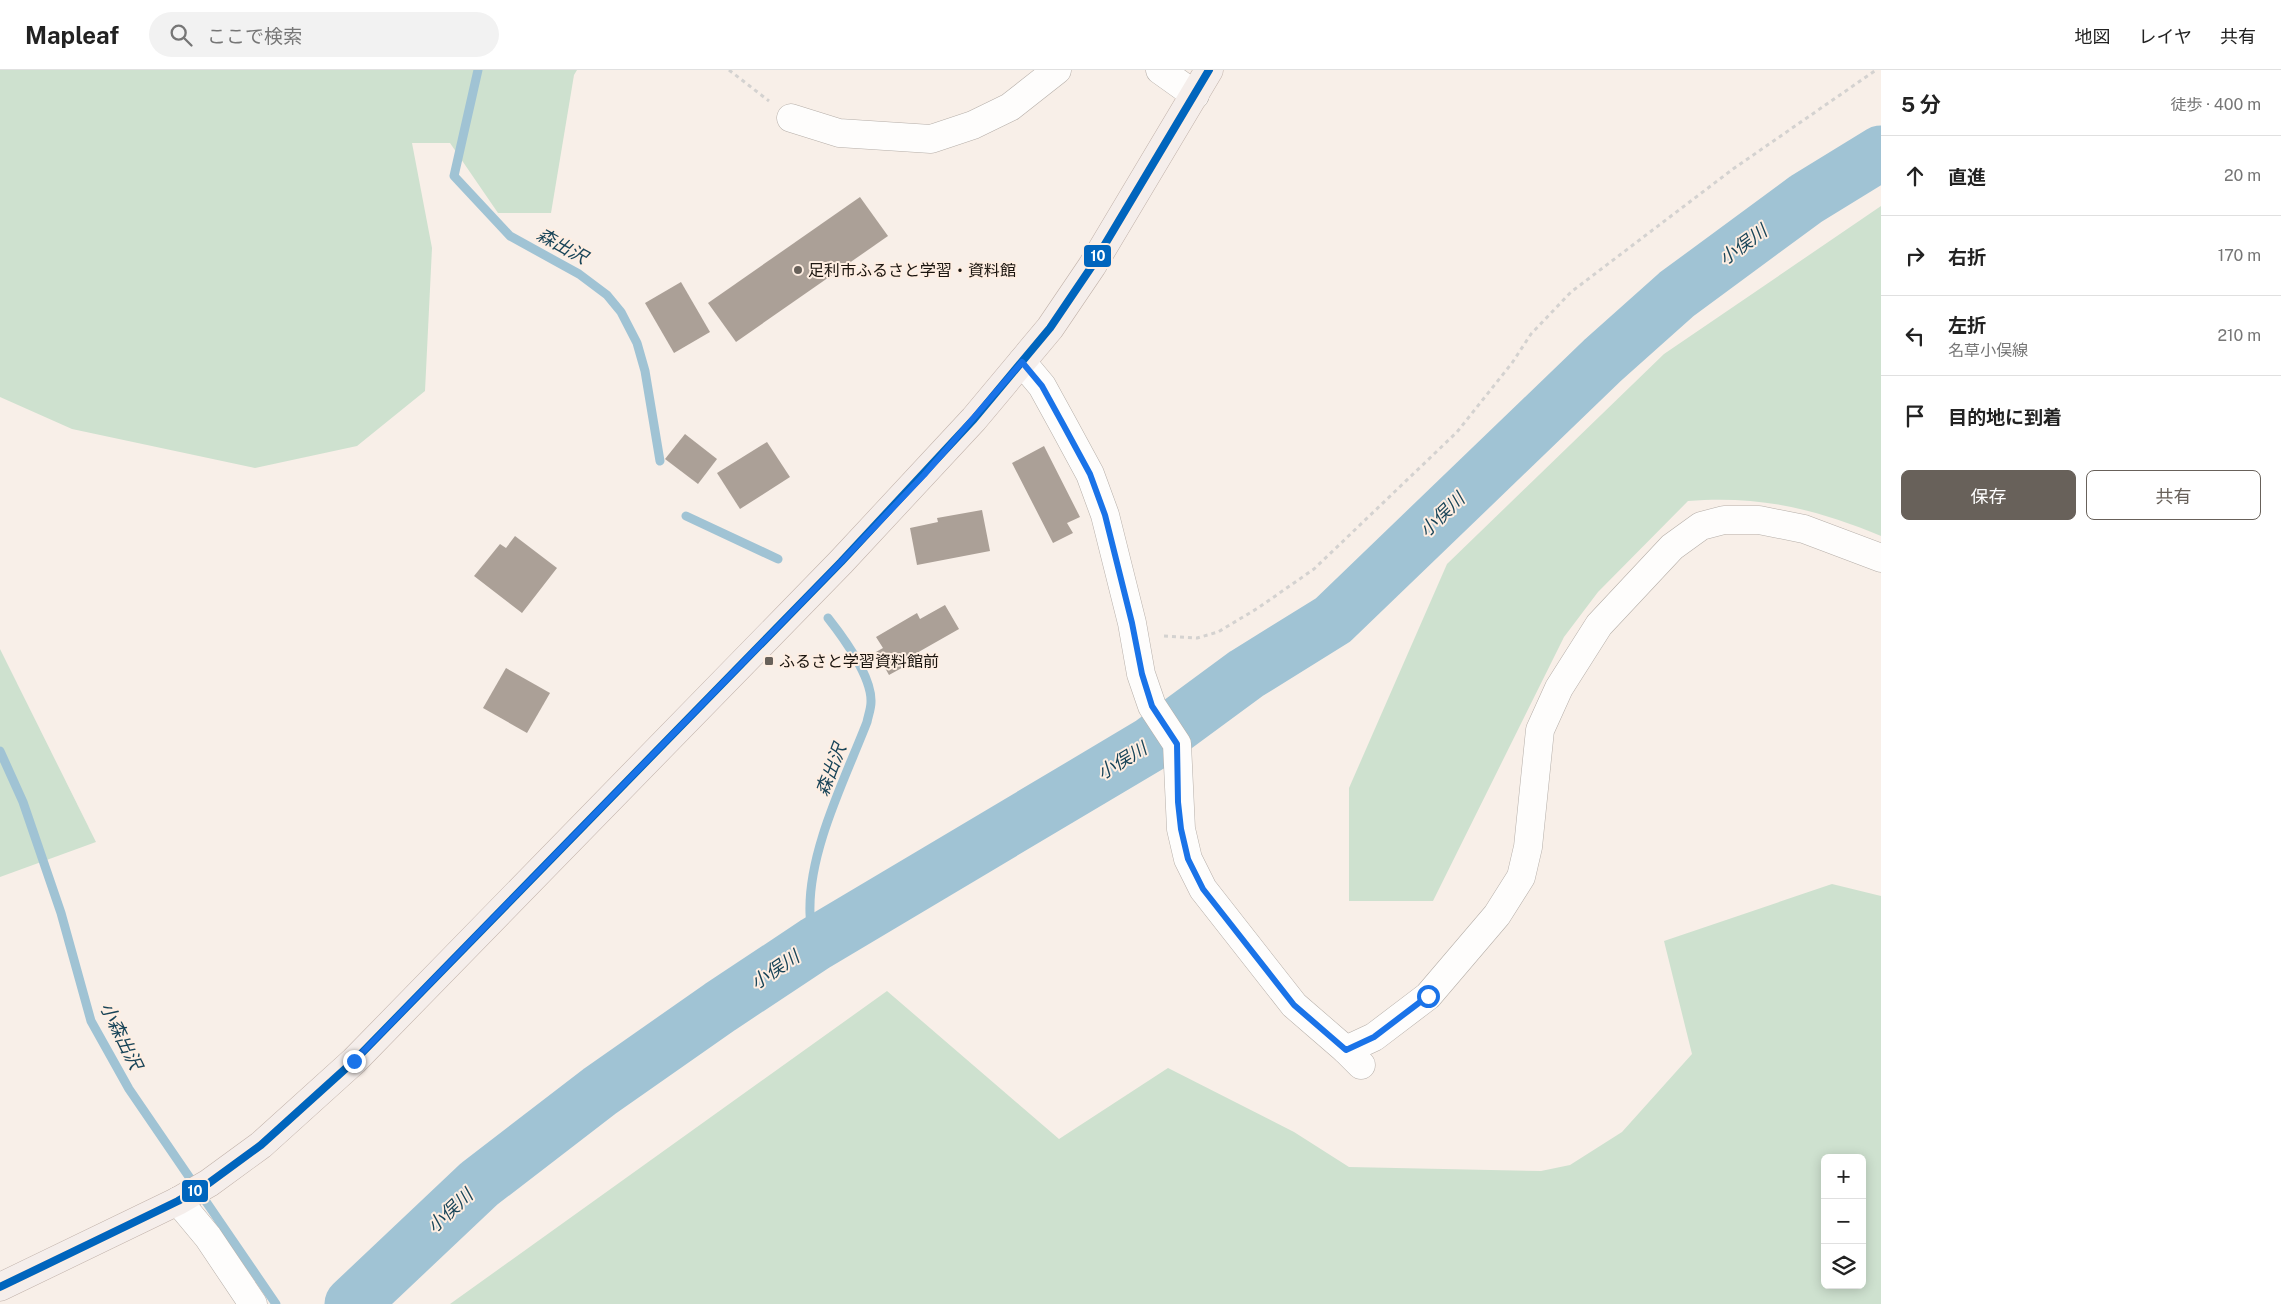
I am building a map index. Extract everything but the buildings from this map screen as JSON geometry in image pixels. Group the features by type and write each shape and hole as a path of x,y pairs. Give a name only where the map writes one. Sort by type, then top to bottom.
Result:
{"main road":[{"path":"0,1287 181,1199 209,1182 261,1145 354,1061 855,548 930,468 1022,362 1050,328 1092,266 1209,70"}],"street":[{"path":"791,118 839,133 931,139 974,125 1010,107 1057,70"},
{"path":"1160,70 1195,95"},
{"path":"1022,362 1042,386 1090,474 1105,515 1132,623 1142,674 1152,706 1177,744 1181,829 1188,859 1203,889 1294,1005 1353,1058 1374,1037 1428,996 1497,915 1521,877 1528,847 1540,730 1559,688 1599,625 1672,547 1701,526 1724,520 1759,520 1804,529 1881,558"},
{"path":"181,1199 253,1304"}],"path":[{"path":"729,70 791,118"},
{"path":"1132,623 1156,635 1174,638 1197,638 1218,632 1314,569 1457,432 1512,363 1531,334 1571,292 1733,169 1876,70"}],"green space":[{"path":"0,70 577,70 574,75 551,213 498,213 450,143 412,143 432,248 425,391 357,446 255,468 72,429 0,397"},
{"path":"1881,206 1881,536 1833,518 1787,506 1739,500 1688,501 1598,592 1564,637 1433,901 1349,901 1349,788 1447,564 1664,354"},
{"path":"0,649 96,842 0,877"},
{"path":"1832,884 1881,896 1881,1304 450,1304 887,991 1059,1139 1168,1068 1294,1132 1349,1167 1541,1171 1570,1165 1622,1132 1692,1054 1664,941"}],"waterway":[{"name":"森出沢","path":"478,70 454,176 510,236 579,274 607,295 621,312 637,343 645,371 660,461"},
{"name":"小俣川","path":"352,1304 479,1184 600,1091 720,1007 815,944 1151,744 1246,674 1333,620 1603,360 1677,294 1806,199 1881,153"},
{"name":"森出沢","path":"686,516 778,559"},
{"name":"森出沢","path":"815,944 810,913 815,865 821,840 867,722 871,702 870,692 862,669 828,618"},
{"name":"小森出沢","path":"0,751 23,802 61,913 91,1021 129,1089 276,1304"}],"transit line":[{"name":"10","path":"0,1287 178,1201 209,1183 261,1145 354,1061 841,562 974,419 1050,328 1092,266 1209,70"}],"place":[{"name":"足利市ふるさと学習・資料館","path":"798,270"},
{"name":"ふるさと学習資料館前","path":"769,661"}],"route":[{"path":"354,1061 841,562 924,475 1022,362 1042,386 1064,426 1090,474 1105,515 1132,623 1142,674 1152,706 1177,744 1179,770 1178,802 1181,829 1188,859 1203,889 1294,1005 1346,1050 1374,1037 1428,996"}]}
